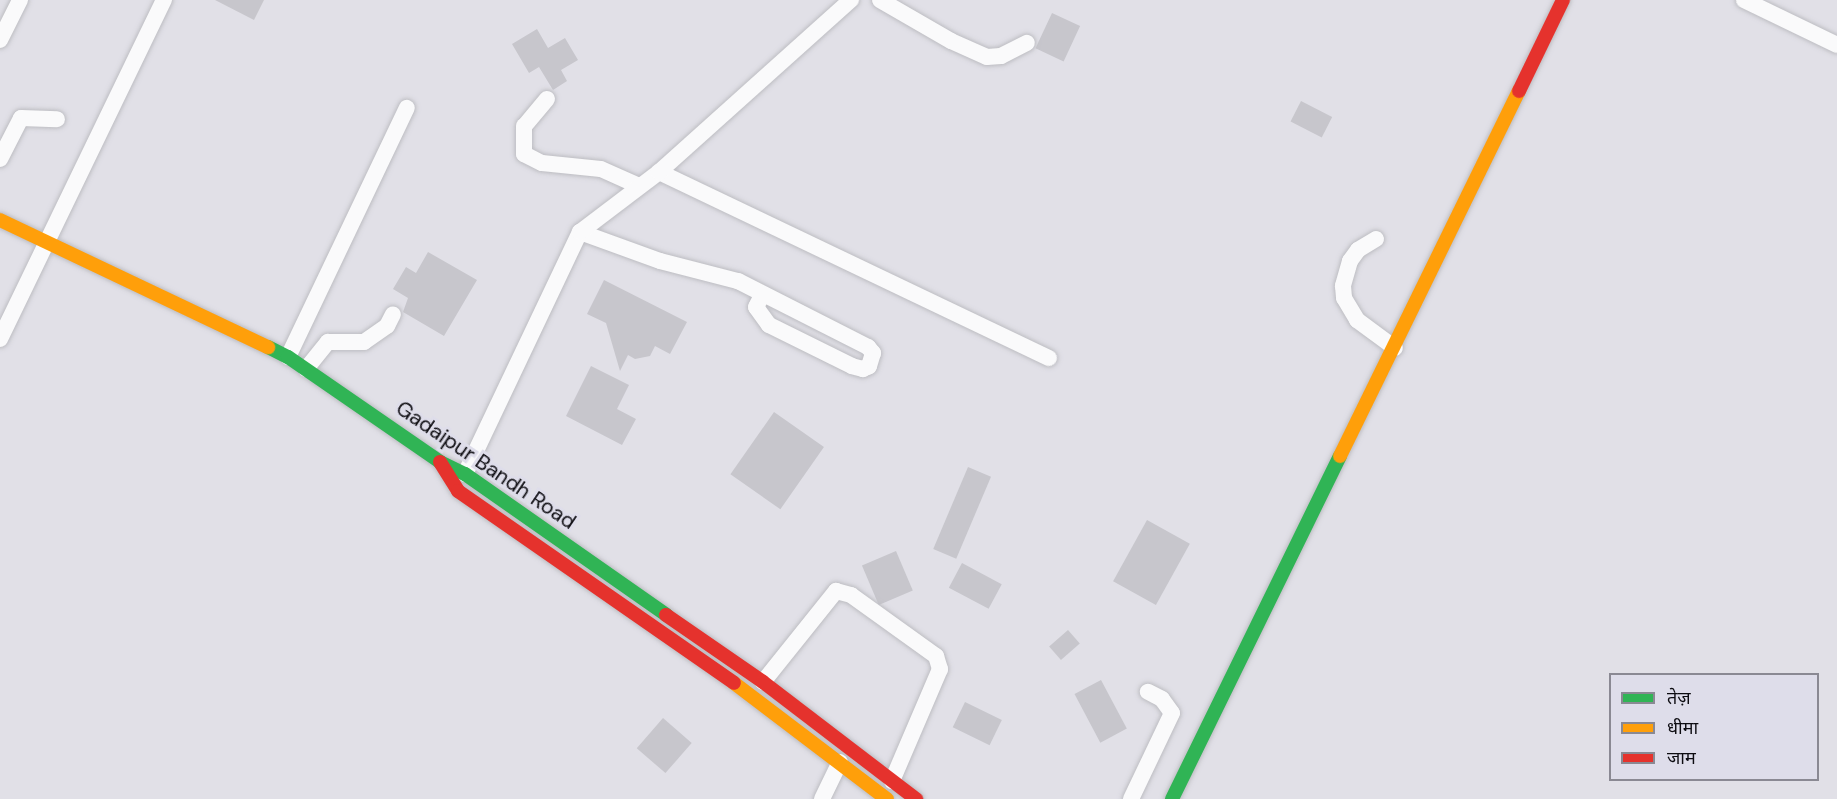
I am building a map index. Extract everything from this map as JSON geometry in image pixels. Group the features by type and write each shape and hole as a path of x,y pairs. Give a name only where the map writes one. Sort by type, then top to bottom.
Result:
{"street":[{"path":"0,40 20,0"},
{"path":"0,339 164,0"},
{"path":"465,474 580,232 659,172 851,0"},
{"path":"880,0 951,41 987,57 1001,56 1027,43"},
{"path":"1172,799 1395,348 1563,0"},
{"path":"1744,0 1837,45"},
{"path":"547,99 524,126 524,154 543,163 601,169 639,186"},
{"path":"288,357 407,108"},
{"path":"0,159 21,118 57,119"},
{"path":"659,172 1049,358"},
{"name":"Gadaipur Bandh Road","path":"0,220 288,357 440,462 465,474 763,682 916,799"},
{"path":"580,232 660,261 723,275 868,347 873,353 869,366 863,369 852,366 769,325 756,307 762,295"},
{"path":"1376,239 1358,250 1350,261 1344,298 1357,320 1395,348"},
{"path":"306,369 328,342 364,342 387,327 393,314"},
{"path":"440,462 458,491 840,762 887,799"},
{"path":"763,682 836,591 851,595 936,656 940,669 892,781"},
{"path":"1131,799 1173,713 1162,699 1148,692"},
{"path":"822,799 840,762"}],"building":[{"path":"215,0 264,0 254,20"},
{"path":"1052,13 1080,26 1064,61 1036,48"},
{"path":"537,29 548,48 565,38 578,60 561,70 567,81 553,90 539,67 529,73 512,44"},
{"path":"1301,101 1332,117 1322,137 1291,121"},
{"path":"428,252 477,280 444,336 403,312 408,298 393,289 406,267 416,273"},
{"path":"604,280 687,322 670,354 655,346 650,356 635,359 628,355 620,371 606,323 587,314"},
{"path":"591,366 629,385 617,409 636,419 622,445 566,416"},
{"path":"774,412 824,447 780,509 730,474"},
{"path":"968,467 991,477 956,559 933,549"},
{"path":"1147,520 1190,544 1156,605 1113,581"},
{"path":"896,551 913,591 879,605 862,565"},
{"path":"962,563 1002,584 989,609 949,588"},
{"path":"1068,630 1080,644 1061,660 1049,646"},
{"path":"1101,680 1127,729 1100,743 1075,694"},
{"path":"965,702 1002,720 990,745 953,727"},
{"path":"663,718 692,743 665,773 637,748"}],"traffic: fast":[{"path":"268,347 288,357 440,462 465,474 666,615"},
{"path":"1172,799 1340,456"}],"traffic: slow":[{"path":"1340,456 1519,91"},
{"path":"0,220 268,347"},
{"path":"734,683 887,799"}],"traffic: jam":[{"path":"1519,91 1563,0"},
{"path":"440,462 458,491 734,683"},
{"path":"666,615 763,682 916,799"}]}
